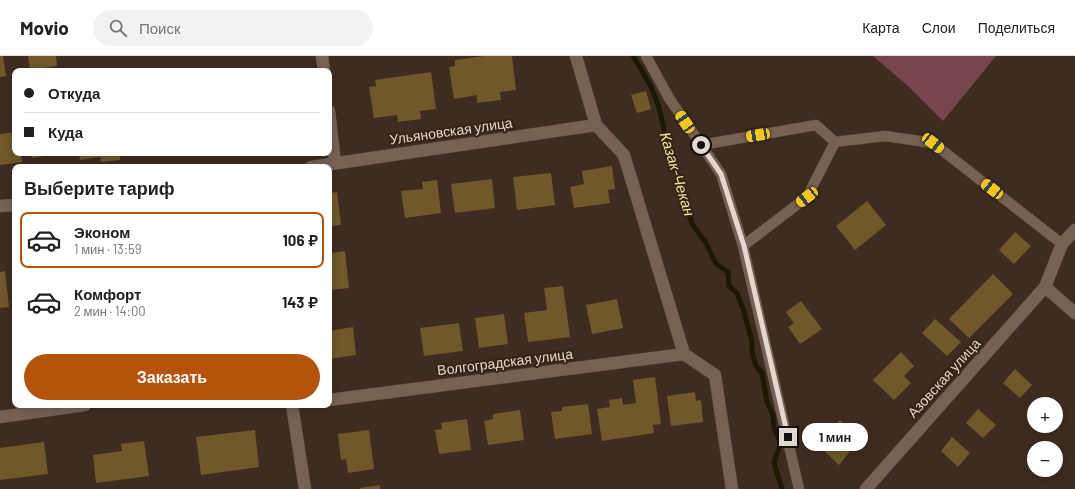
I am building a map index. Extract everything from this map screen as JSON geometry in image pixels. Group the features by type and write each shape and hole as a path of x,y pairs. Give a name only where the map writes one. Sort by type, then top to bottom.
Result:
{"street":[{"path":"322,56 324,68"},
{"path":"576,56 596,125 624,155 684,354 715,375 732,489"},
{"name":"Ульяновская улица","path":"329,164 596,125"},
{"path":"332,138 335,163"},
{"path":"0,206 12,205"},
{"path":"1062,244 1075,230"},
{"name":"Азовская улица","path":"866,489 1045,287 1062,244"},
{"path":"1045,287 1075,313"},
{"name":"Волгоградская улица","path":"332,400 684,354"},
{"path":"0,417 64,408"},
{"path":"292,408 305,489"}],"lane":[{"path":"646,56 669,98 721,174 744,246 799,489"},
{"path":"701,145 816,125 835,142 886,136 933,143 1062,244"},
{"path":"744,246 807,197 835,142"}],"shaded area":[{"path":"873,56 996,56 943,121 908,86"}],"building":[{"path":"0,56 3,56 6,76 0,77"},
{"path":"28,56 56,56 57,66 30,68"},
{"path":"484,56 512,56 516,90 500,92 501,100 477,103 477,95 454,99 449,67 455,66 455,60"},
{"path":"431,72 436,109 420,111 421,119 398,122 397,115 374,118 369,87 376,86 375,80"},
{"path":"646,91 651,109 637,113 631,95"},
{"path":"12,132 12,156 21,156 22,162 0,165 0,134"},
{"path":"32,156 45,156 32,158"},
{"path":"79,156 120,156 120,160 101,162 100,157 80,160"},
{"path":"612,166 615,189 608,190 610,203 574,208 570,187 584,184 582,171"},
{"path":"551,173 555,205 517,210 513,177"},
{"path":"492,179 495,208 455,213 451,184"},
{"path":"437,180 441,213 405,218 401,191 423,189 422,182"},
{"path":"337,192 341,225 332,226 332,193"},
{"path":"867,201 886,225 855,250 836,226"},
{"path":"1015,232 1031,246 1014,264 999,250"},
{"path":"345,251 349,288 332,290 332,253"},
{"path":"5,271 9,307 0,308 0,272"},
{"path":"993,274 1013,294 969,338 949,319"},
{"path":"563,286 570,337 528,342 524,313 547,310 544,288"},
{"path":"617,299 623,328 592,334 586,305"},
{"path":"801,301 822,329 800,344 788,327 794,323 786,312"},
{"path":"504,314 508,344 479,348 475,318"},
{"path":"935,319 961,342 947,356 922,333"},
{"path":"459,323 463,351 424,356 420,328"},
{"path":"353,327 356,355 332,359 332,330"},
{"path":"901,352 914,366 904,376 911,383 894,400 873,380"},
{"path":"1015,369 1032,385 1020,398 1003,383"},
{"path":"655,377 661,424 653,425 654,433 602,441 597,409 610,407 609,400 622,398 623,405 636,403 633,380"},
{"path":"695,392 696,401 701,400 703,422 671,426 667,396"},
{"path":"588,404 592,434 555,439 551,412 562,411 562,407"},
{"path":"978,409 996,425 983,438 966,423"},
{"path":"520,410 524,440 488,445 484,421 493,419 493,414"},
{"path":"467,419 471,450 439,454 435,430 442,429 441,423"},
{"path":"840,420 850,430 842,438 853,448 839,465 817,444"},
{"path":"255,430 259,467 201,475 196,437"},
{"path":"369,430 374,469 348,473 346,459 341,460 338,434"},
{"path":"952,437 970,453 958,467 941,451"},
{"path":"144,441 149,476 96,483 93,455 122,451 121,444"},
{"path":"44,442 48,474 0,480 0,448"},
{"path":"380,485 380,489 360,489 360,488"}],"waterway":[{"name":"Казак-Чекан","path":"633,56 649,83 658,104 667,144 692,224 706,243 716,264 728,272 729,286 737,293 743,309 752,341 752,352 756,366 762,373 767,402 773,415 774,429 781,442 774,463 782,489"}],"route":[{"path":"701,145 721,174 744,246 788,437"}]}
